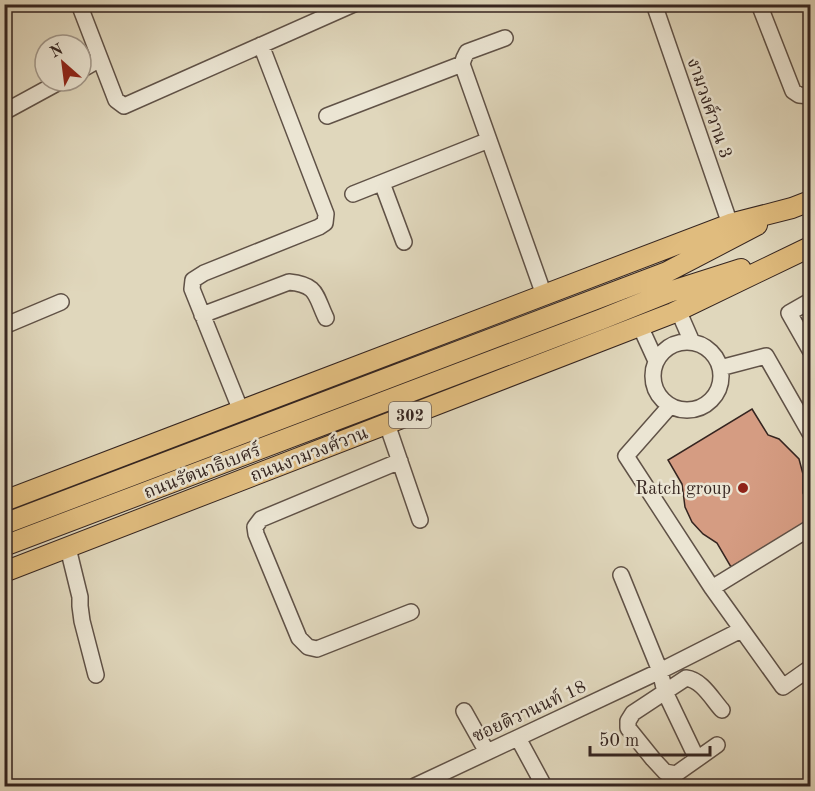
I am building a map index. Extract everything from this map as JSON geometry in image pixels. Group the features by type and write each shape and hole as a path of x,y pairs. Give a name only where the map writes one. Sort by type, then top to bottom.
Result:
{"main road":[{"path":"4,501 730,224 810,201"},
{"name":"ถนนรัตนาธิเบศร์","path":"4,524 667,272 792,208"},
{"name":"ถนนงามวงศ์วาน","path":"4,572 640,326 810,247"},
{"name":"ถนนงามวงศ์วาน","path":"603,320 669,292 810,247"},
{"name":"ถนนรัตนาธิเบศร์","path":"4,546 603,320"}],"street":[{"path":"84,6 100,59 116,100 124,106 261,45 337,8 354,4"},
{"name":"งามวงศ์วาน 3","path":"654,4 730,224"},
{"path":"759,4 793,91 810,96"},
{"path":"505,38 467,52 462,64 544,295"},
{"path":"241,411 192,289 193,280 204,273 319,227 325,223 326,214 261,45"},
{"path":"93,63 100,59"},
{"path":"327,116 462,64"},
{"path":"4,112 39,93"},
{"path":"352,194 489,140"},
{"path":"382,183 404,242"},
{"path":"202,315 289,282 303,284 313,289 326,318"},
{"path":"810,301 789,313 810,350"},
{"path":"4,326 61,302"},
{"path":"678,310 692,342"},
{"path":"640,326 656,362"},
{"path":"676,343 699,343 716,357 721,379 718,390 712,400 692,410 680,410 670,406 661,399 655,389 652,378 653,366 656,362 658,356 666,348 676,343"},
{"path":"720,368 766,356 810,433"},
{"path":"670,406 626,456 712,588 783,687 810,668"},
{"path":"387,424 420,520"},
{"path":"400,461 261,519 255,527 299,638 308,647 317,649 411,612"},
{"path":"712,588 810,528"},
{"path":"68,548 80,597 82,621 96,675"},
{"path":"621,575 660,670 665,692 697,759"},
{"name":"ซอยติวานนท์ 18","path":"416,786 741,630"},
{"path":"717,745 676,774 665,772 628,728 628,721 633,713 686,678 699,683 722,710"},
{"path":"464,711 487,752"},
{"path":"518,738 544,786"}],"building":[{"path":"810,317 810,332 804,321"},
{"name":"Ratch group","path":"752,409 768,435 779,439 799,459 803,474 803,493 810,507 810,522 731,567 717,543 703,534 692,522 685,507 682,484 668,460"}],"place":[{"name":"Ratch group","path":"743,488"}]}
